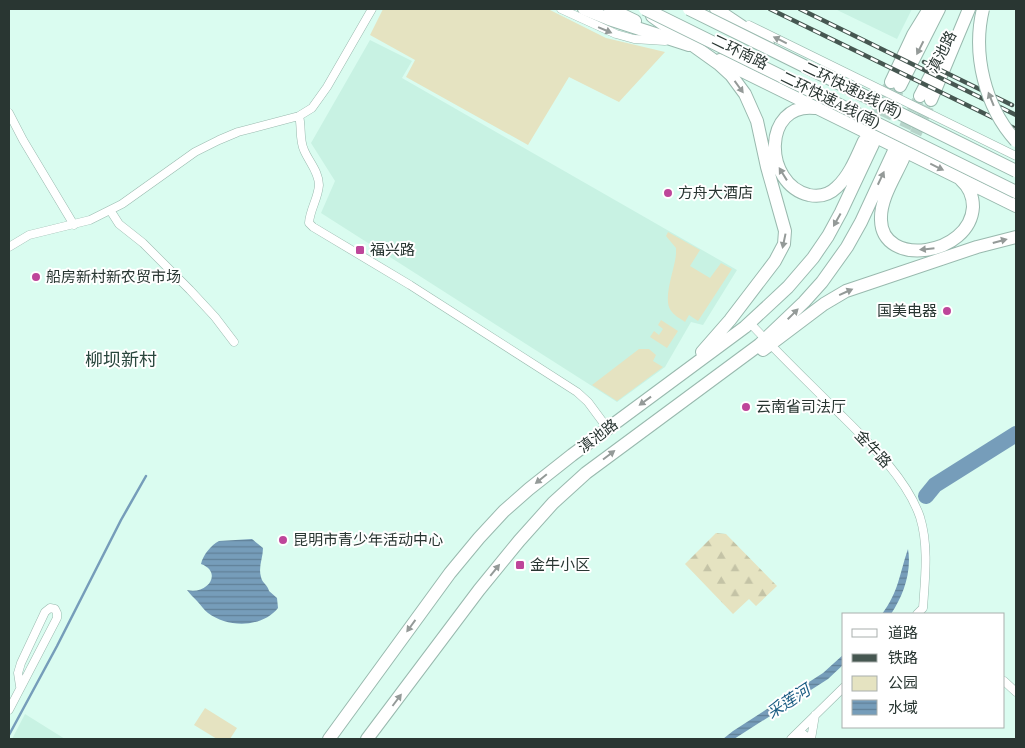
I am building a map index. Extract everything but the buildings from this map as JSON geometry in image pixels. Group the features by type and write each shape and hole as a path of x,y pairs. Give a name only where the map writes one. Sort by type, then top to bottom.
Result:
{"main road":[{"path":"610,9 673,38"},
{"path":"641,9 705,54 725,70 741,88 752,108 759,128 770,179 784,224 785,237 776,261 736,313 703,351 662,389"},
{"name":"二环快速A线(南)","path":"645,9 1016,191"},
{"name":"二环南路","path":"652,9 1016,191"},
{"name":"二环南路","path":"683,9 1016,172"},
{"name":"二环快速B线(南)","path":"689,9 1016,172"},
{"path":"716,9 789,58"},
{"name":"滇池路","path":"929,9 914,35 896,84 939,9"},
{"name":"滇池路","path":"964,9 926,98 969,9"},
{"path":"983,9 979,42 984,77 994,107 1003,124 1016,141"},
{"path":"589,11 616,22 690,44 1016,206"},
{"name":"滇池路","path":"329,739 440,587 479,538 504,511 529,489 750,323 797,278 828,236 844,205 868,142 844,180 831,192 813,196 794,188 783,175 778,164 774,146 776,135 783,120 791,113 806,108 818,108"},
{"path":"769,340 804,302 839,259 898,156 885,198 881,219 885,235 902,248 914,250 934,249 948,244 963,232 969,222 973,204 968,188 960,178"},
{"path":"769,340 787,334 824,304 846,292 977,247 1016,237"},
{"path":"769,306 763,321 769,340"},
{"name":"滇池路","path":"368,739 487,580 545,512 586,473 769,340"}],"street":[{"path":"9,247 29,235 90,220 122,204 166,171 203,148 238,132 299,116 312,108 327,87 372,9"},
{"path":"561,9 603,30 623,36 690,44"},
{"path":"716,9 1016,156"},
{"path":"9,113 23,140 74,224"},
{"path":"299,116 303,149 315,169 319,182 318,194 310,214 309,223 410,285 576,392 588,402 608,429"},
{"path":"110,210 119,224 143,244 190,290 215,317 234,342"},
{"name":"金牛路","path":"750,323 769,340 897,474 913,500 924,532 925,583 920,611"},
{"path":"9,710 57,618 55,609 50,608 45,612 21,663 18,673 20,686"},
{"path":"1005,682 1016,692"},
{"path":"794,737 842,689"},
{"path":"794,737 803,734 811,739 815,715"}],"shaded area":[{"path":"835,9 912,9 897,39"},
{"path":"370,40 412,61 402,78 737,270 703,325 691,322 665,367 617,402 321,213 335,181 311,143"},
{"path":"25,714 65,739 12,739"}],"green space":[{"path":"383,9 548,9 606,38 665,52 619,102 569,77 528,145 406,77 415,60 370,35"},
{"path":"668,232 700,250 690,266 710,278 721,263 732,269 698,321 689,315 685,322 673,313 669,307 668,293 676,248 666,236"},
{"path":"661,320 678,331 667,348 650,337 654,331 659,335 663,329 658,325"},
{"path":"639,349 649,349 656,355 653,361 663,367 617,401 592,385"},
{"path":"716,533 726,534 777,586 756,606 749,599 733,614 685,564"},
{"path":"205,708 237,728 230,739 217,739 194,725"}],"water":[{"path":"252,539 263,548 261,577 269,591 277,598 278,608 271,615 263,619 245,624 216,618 207,612 187,590 195,591 201,589 210,582 211,572 201,564 205,554 213,545 219,541"},
{"path":"908,549 908,575 903,592 892,613 883,613 895,590"},
{"name":"采莲河","path":"842,656 842,666 828,679 734,739 723,739 733,731 823,673"}],"waterway":[{"name":"采莲河","path":"926,496 935,485 1016,434"},
{"path":"9,735 121,520 146,476"}],"tunnel":[{"path":"869,130 891,82"},
{"path":"877,134 900,86"},
{"path":"897,144 920,96"},
{"path":"908,150 931,100"}],"railway":[{"path":"770,9 1016,129"},
{"path":"800,9 1016,115"},
{"path":"924,62 1012,105"}],"place":[{"name":"方舟大酒店","path":"668,193"},
{"name":"福兴路","path":"360,250"},
{"name":"船房新村新农贸市场","path":"36,277"},
{"name":"国美电器","path":"947,311"},
{"name":"云南省司法厅","path":"746,407"},
{"name":"昆明市青少年活动中心","path":"283,540"},
{"name":"金牛小区","path":"520,565"}],"district":[{"name":"柳坝新村","path":"121,360"}]}
